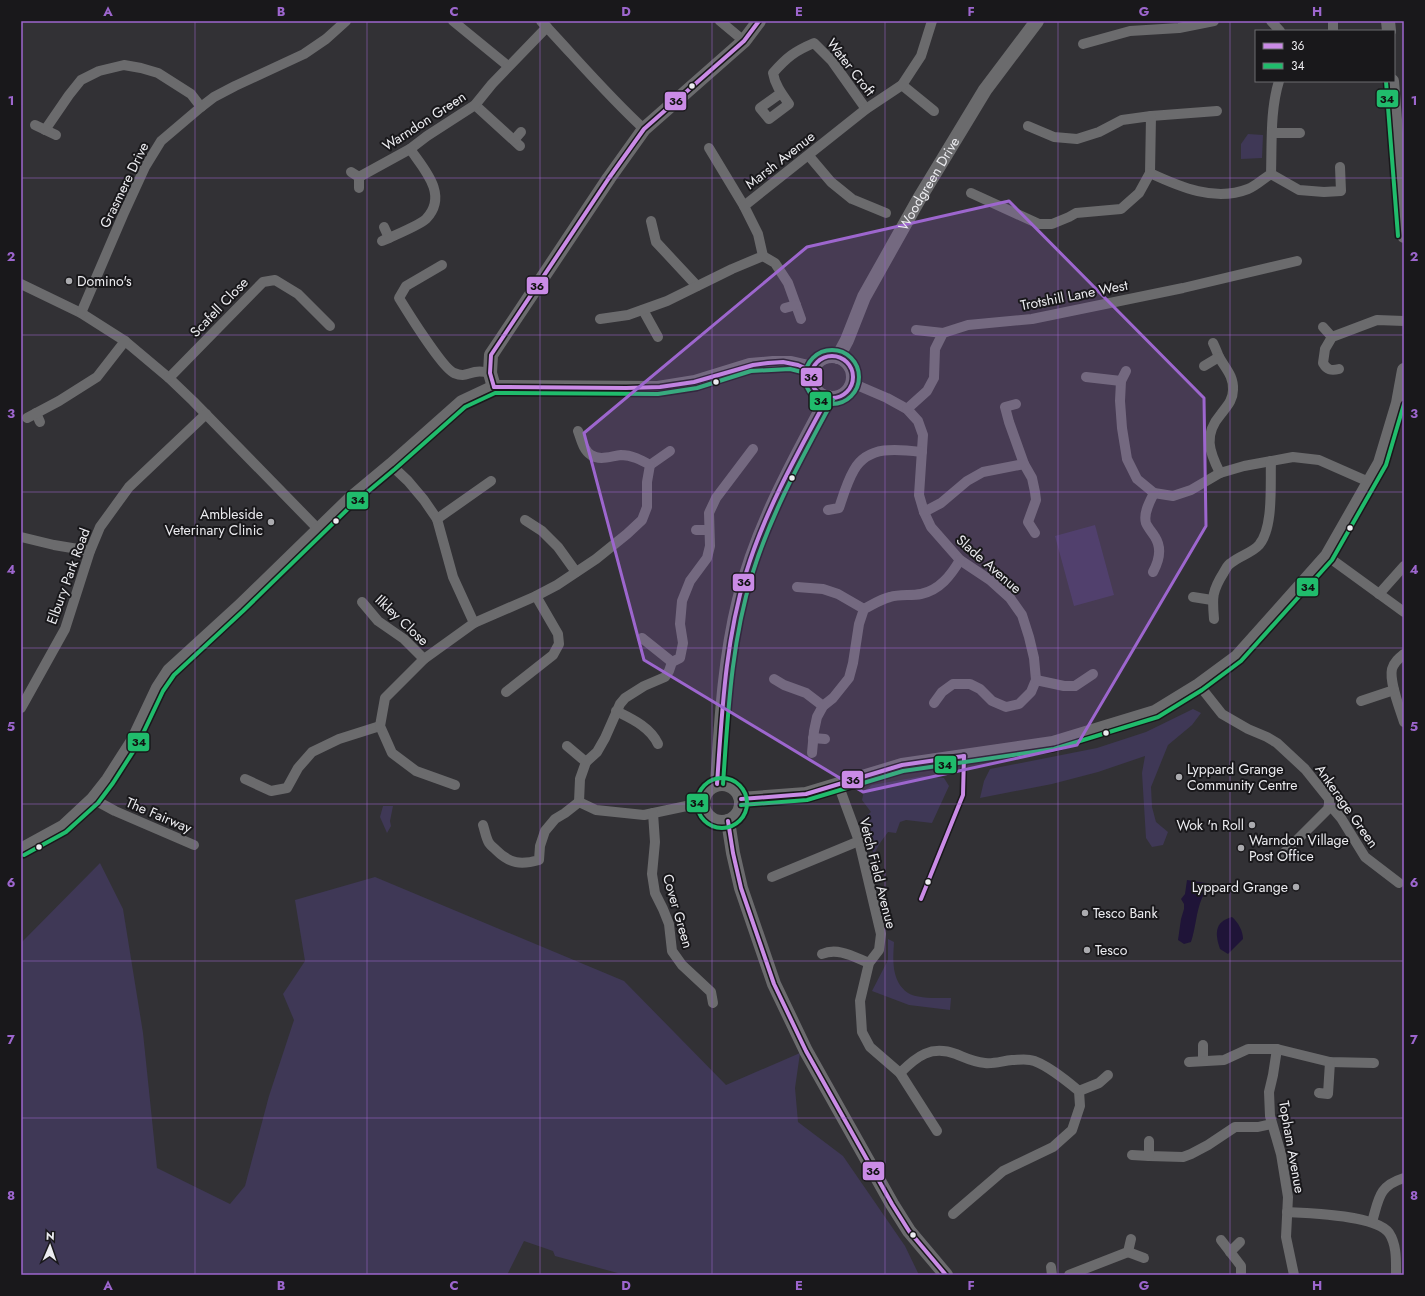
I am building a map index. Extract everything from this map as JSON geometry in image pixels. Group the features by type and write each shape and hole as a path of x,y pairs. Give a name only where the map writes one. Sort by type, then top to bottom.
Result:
{"main road":[{"path":"494,388 490,373 491,355 609,178 644,129 744,41 759,21"},
{"name":"Woodgreen Drive","path":"838,357 847,340 864,297 919,199 985,90 1037,21"},
{"path":"1392,82 1404,236"},
{"path":"828,356 838,357 847,362 852,371 852,382 848,390 838,397 828,397 818,393 812,384 812,371 817,362 828,356"},
{"path":"21,850 63,827 93,799 108,780 133,741 151,706 158,688 169,671 349,500 391,466 462,402 494,388 658,388 695,382 750,365 791,363 804,366 812,371"},
{"path":"741,799 806,794 902,765 1053,743 1155,712 1199,685 1237,657 1327,556 1380,463 1401,402 1404,370"},
{"path":"717,784 726,671 739,600 755,547 784,478 828,397"},
{"path":"717,784 724,784 733,787 738,792 741,799 741,806 738,813 734,818 728,821 721,822 714,820 708,816 703,806 705,794 709,789 717,784"},
{"path":"728,821 741,888 777,991 806,1051 892,1204 909,1231 946,1275"}],"street":[{"name":"Grasmere Drive","path":"81,313 145,167 161,141 201,107 235,86 304,54 326,39 346,21"},
{"path":"453,21 508,66"},
{"path":"720,21 744,41"},
{"name":"Marsh Avenue","path":"762,256 758,234 744,206 809,156 866,109 902,85 921,56 932,21"},
{"path":"1083,44 1130,31 1167,25 1214,21"},
{"path":"1271,21 1279,30"},
{"path":"544,24 624,110 644,129"},
{"name":"Warndon Green","path":"360,188 355,175 410,149 427,136 475,105 544,24"},
{"name":"Water Croft","path":"781,93 774,81 773,73 799,49 814,43 832,61 866,109"},
{"path":"45,130 68,95 81,80 99,70 124,65 158,73 191,94 201,107"},
{"path":"1271,174 1272,125 1275,93 1279,82"},
{"path":"902,85 934,111"},
{"path":"475,105 518,140"},
{"path":"1028,126 1054,137 1077,139 1099,132 1122,120 1151,116 1217,111"},
{"path":"971,193 1039,224 1052,224 1076,213 1121,209 1139,193 1150,173 1151,116"},
{"path":"36,125 56,135"},
{"path":"1273,133 1300,133"},
{"path":"709,148 744,206"},
{"path":"384,227 385,240 425,220 434,203 436,193 431,179 410,149"},
{"path":"809,156 831,182 852,198 886,213"},
{"path":"1271,174 1299,190 1324,192 1341,191 1340,167"},
{"path":"1150,173 1173,184 1198,192 1224,194 1249,189 1271,174"},
{"path":"651,221 656,242 697,286"},
{"path":"600,318 628,315 667,301 762,256 775,263 782,273 788,283 801,319"},
{"name":"Trotshill Lane West","path":"942,334 968,325 1032,319 1183,288 1297,261"},
{"path":"442,265 406,286 399,298 437,355 452,373 465,376 475,372 490,373"},
{"name":"Scafell Close","path":"169,378 263,282 274,280 298,294 330,326"},
{"path":"21,284 81,313 125,341 169,378 206,414 319,530"},
{"path":"785,308 796,305"},
{"path":"643,310 658,337"},
{"path":"1339,369 1333,371 1326,368 1323,363 1325,349 1332,337 1377,320 1404,321"},
{"path":"1323,327 1332,337"},
{"path":"907,409 926,391 934,378 935,349 942,334 916,330"},
{"path":"34,418 96,377 125,341"},
{"path":"1213,343 1219,357 1232,378 1233,391 1231,402 1217,418 1210,430 1210,447 1220,473"},
{"path":"1204,366 1219,357"},
{"path":"1126,371 1121,381 1120,401 1122,428 1127,458 1136,479 1154,493 1173,496 1191,490 1220,473 1271,460 1293,457 1319,460 1370,482"},
{"path":"1086,377 1121,381"},
{"name":"Slade Avenue","path":"852,382 907,409 918,421 923,435 919,495 931,528 960,560 990,580 1010,598 1022,615 1034,658 1036,680"},
{"path":"1016,404 1005,407 1008,422 1024,464 1032,478 1036,500 1028,522 1018,527"},
{"name":"Elbury Park Road","path":"21,708 64,629 90,551 100,527 129,487 206,414"},
{"path":"578,431 583,447 590,455 600,458 622,455 639,458 650,465"},
{"path":"672,662 680,658 683,643 680,624 682,601 690,580 707,558 710,546 709,513 716,498 753,449"},
{"path":"828,510 839,508 854,470 865,458 881,450 897,449 922,452"},
{"path":"455,785 416,771 392,753 380,726 385,698 424,660 474,623 556,586 596,559 627,534 642,520 647,507 646,482 650,465 670,451"},
{"path":"1214,619 1212,600 1216,585 1229,563 1259,545 1266,529 1270,504 1271,460"},
{"path":"924,512 941,503 968,481 983,472 1024,464"},
{"path":"391,466 408,481 437,519 453,577 474,623"},
{"path":"437,519 491,481"},
{"path":"1153,572 1159,561 1159,550 1157,540 1146,522 1147,509 1154,493"},
{"path":"525,520 542,531 558,547 576,572"},
{"path":"1028,522 1035,533"},
{"path":"696,530 709,530"},
{"path":"21,537 54,545 90,551"},
{"path":"1327,556 1404,612"},
{"path":"812,753 817,717 823,706 834,698 849,678 853,663 859,624 864,609 889,597 921,594 944,583 952,574 960,560"},
{"path":"1379,594 1404,566"},
{"path":"797,587 823,589 838,594 864,609"},
{"path":"506,692 553,655 560,644 558,634 536,596"},
{"path":"1194,597 1212,600"},
{"name":"Ilkley Close","path":"362,602 378,621 404,639 424,660"},
{"path":"642,638 672,662"},
{"path":"1404,654 1397,659 1392,669 1394,690 1404,722"},
{"path":"483,825 489,844 503,858 512,862 524,863 539,860 540,846 545,831 555,819 578,802 580,779 586,762 597,752 605,738 616,711 625,698 644,686 665,677 670,672 672,662"},
{"path":"934,703 942,692 953,684 970,684 980,689 992,700 1006,707 1019,704 1031,692 1036,680 1064,686 1075,686 1093,674"},
{"path":"774,679 784,685 806,693 823,706"},
{"name":"Ankerage Green","path":"1199,685 1222,714 1248,729 1267,736 1284,749 1305,769 1329,799 1329,804 1341,818 1365,857 1399,884"},
{"path":"1361,702 1394,690"},
{"path":"616,711 641,724 655,737 658,744"},
{"path":"245,778 271,791 286,788 298,768 312,752 339,739 380,726"},
{"path":"813,738 825,739"},
{"path":"567,746 586,762"},
{"name":"Vetch Field Avenue","path":"838,784 858,841 881,934 879,950 869,963 860,1001 862,1032 870,1047 900,1073 937,1131"},
{"name":"The Fairway","path":"93,799 115,811 194,844"},
{"path":"578,802 596,810 644,815 696,804 703,806"},
{"path":"1283,854 1328,809 1329,804"},
{"name":"Cover Green","path":"653,813 655,842 652,874 655,893 669,924 672,951 682,965 711,992 713,1003"},
{"path":"772,877 858,841"},
{"path":"822,954 830,951 841,952 869,963"},
{"path":"1203,1045 1203,1061"},
{"path":"1189,1062 1224,1060 1248,1049 1277,1049 1330,1062 1374,1063"},
{"name":"Topham Avenue","path":"1277,1049 1269,1092 1270,1116 1281,1154 1288,1197 1286,1237 1294,1275"},
{"path":"900,1073 913,1060 928,1052 944,1050 973,1062 990,1064 1012,1060 1031,1060 1051,1070 1079,1091 1080,1106 1072,1130 1053,1147 1003,1171 953,1214"},
{"path":"1328,1094 1330,1062"},
{"path":"1079,1091 1099,1083 1108,1075"},
{"path":"1132,1155 1183,1157 1208,1145 1235,1128 1258,1127 1272,1124"},
{"path":"1149,1141 1149,1156"},
{"path":"1372,1222 1380,1194 1386,1186 1394,1181 1404,1178"},
{"path":"1287,1212 1336,1215 1372,1222 1388,1231 1393,1240 1396,1275"},
{"path":"1128,1252 1131,1239"},
{"path":"1221,1240 1241,1266 1241,1275"},
{"path":"1230,1252 1240,1242"},
{"path":"1069,1275 1128,1252 1144,1258"}],"highlighted area":[{"path":"1009,201 1204,398 1206,526 1077,745 863,792 644,660 584,433 807,247"}],"shaded area":[{"path":"1248,134 1263,135 1262,158 1241,159 1241,144"},
{"path":"1095,525 1114,595 1074,606 1055,536"},
{"path":"1193,709 1201,713 1192,725 1168,745 1151,787 1152,807 1156,822 1168,832 1163,845 1152,847 1146,838 1142,773 1145,756 1098,772 1052,784 980,798 984,781 990,769 1097,748 1146,732"},
{"path":"923,776 944,778 949,786 932,823 906,820 900,822 896,833 888,832 874,854 860,821 871,812 862,800 864,791 872,785"},
{"path":"383,806 393,806 390,821 391,826 387,833 380,817"},
{"path":"100,863 123,909 143,1033 157,1168 230,1204 245,1186 269,1096 294,1020 283,994 305,961 295,900 375,877 624,981 726,1085 800,1053 795,1088 798,1122 843,1156 905,1246 919,1275 625,1275 555,1256 553,1251 524,1241 507,1275 21,1275 21,943"},
{"path":"1187,880 1206,883 1206,891 1198,909 1191,942 1184,944 1178,940 1184,909 1184,904 1181,899 1185,894"},
{"path":"1232,917 1240,927 1243,939 1228,954 1220,949 1217,938 1217,929 1222,922"},
{"path":"888,939 894,942 894,970 898,982 902,988 912,995 929,998 951,998 950,1010 909,1005 872,991 888,960"}],"transit line":[{"name":"36","path":"494,387 490,373 491,355 609,178 644,129 744,41 759,21"},
{"name":"34","path":"1386,82 1398,236"},
{"name":"34","path":"832,350 842,352 851,358 857,367 859,377 857,387 851,396 842,402 832,404 822,402 813,396 807,387 805,377 807,367 813,358 822,352 832,350"},
{"name":"36","path":"832,356 847,362 853,377 847,392 832,398 817,392 811,377 817,362 832,356"},
{"name":"36","path":"494,387 660,387 694,382 753,365 783,362 798,365 812,371"},
{"name":"34","path":"24,855 66,832 98,803 138,744 163,691 174,675 243,611 353,504 465,407 495,393 658,394 697,388 751,371 790,369 802,372 809,376"},
{"name":"36","path":"717,784 723,704 729,651 733,625 746,573 762,527 782,483 828,397"},
{"name":"34","path":"723,784 729,705 735,653 739,626 752,575 768,529 778,507 833,400"},
{"name":"34","path":"741,805 807,800 903,771 1054,749 1158,717 1202,690 1241,661 1332,560 1386,465 1404,404"},
{"name":"36","path":"741,799 806,794 902,765 964,756"},
{"name":"36","path":"921,899 963,795 964,756"},
{"name":"34","path":"722,778 732,780 740,785 745,793 747,803 745,813 740,821 732,826 722,828 712,826 704,821 699,813 697,803 699,793 704,785 712,780 722,778"},
{"name":"36","path":"728,821 741,888 774,984 806,1051 892,1204 909,1231 946,1275"}],"place":[{"name":"Domino's","path":"69,281"},
{"name":"Ambleside Veterinary Clinic","path":"271,522"},
{"name":"Lyppard Grange Community Centre","path":"1179,777"},
{"name":"Wok 'n Roll","path":"1252,825"},
{"name":"Warndon Village Post Office","path":"1241,848"},
{"name":"Lyppard Grange","path":"1296,887"},
{"name":"Tesco Bank","path":"1085,913"},
{"name":"Tesco","path":"1087,950"}]}
